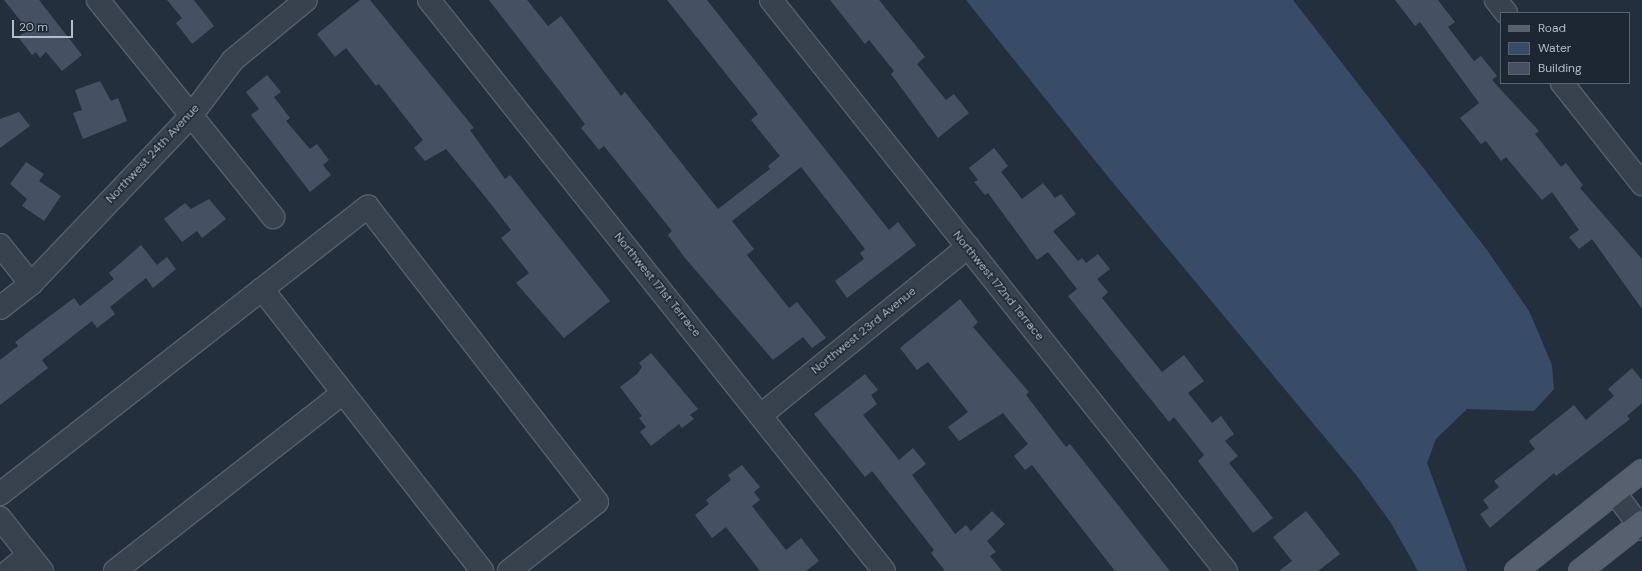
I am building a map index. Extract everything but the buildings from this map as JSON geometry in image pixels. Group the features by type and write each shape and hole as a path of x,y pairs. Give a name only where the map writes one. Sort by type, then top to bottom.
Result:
{"main road":[{"path":"1516,571 1642,471"},
{"path":"1580,571 1641,526"}],"street":[{"path":"98,0 190,117 273,217"},
{"name":"Northwest 24th Avenue","path":"0,308 31,284 190,117 233,60 306,0"},
{"name":"Northwest 171st Terrace","path":"429,0 884,571"},
{"name":"Northwest 172nd Terrace","path":"771,0 1226,571"},
{"path":"1496,0 1505,12"},
{"path":"1563,84 1642,184"},
{"path":"0,494 368,207 597,502 509,571"},
{"path":"0,245 31,284"},
{"name":"Northwest 23rd Avenue","path":"761,415 968,247"},
{"path":"262,289 482,571"},
{"path":"115,571 343,392"},
{"path":"1615,493 1641,526"},
{"path":"0,518 36,563 9,571"}],"water":[{"path":"966,0 1293,0 1487,250 1529,311 1552,365 1554,389 1534,411 1467,409 1436,439 1427,463 1467,571 1418,571 1391,523 1357,476 1105,173"}]}
